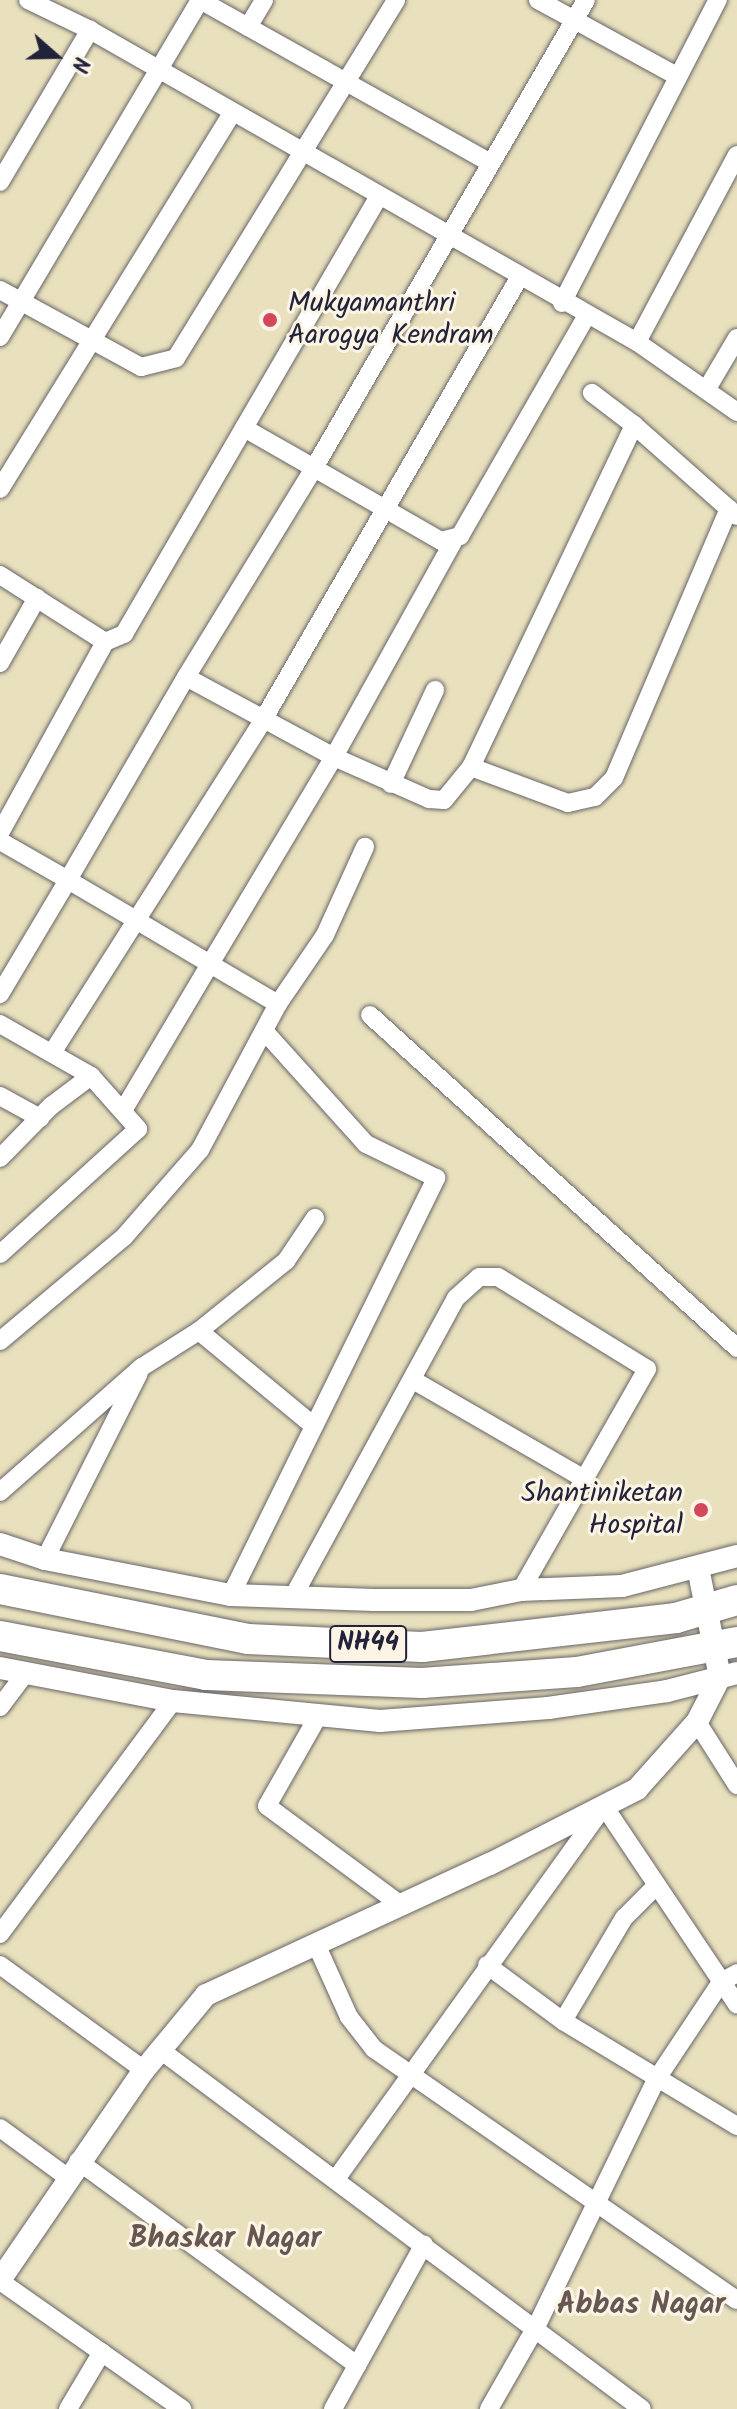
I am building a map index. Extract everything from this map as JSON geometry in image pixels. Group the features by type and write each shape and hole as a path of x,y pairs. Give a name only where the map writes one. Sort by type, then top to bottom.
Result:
{"highway":[{"name":"NH44","path":"0,1589 248,1639 422,1647 676,1618 737,1600"},
{"name":"NH44","path":"0,1636 206,1675 406,1683 577,1672 725,1645"}],"street":[{"path":"28,0 90,30 586,317 637,342 708,387 737,412"},
{"path":"0,337 200,0 490,163"},
{"path":"248,27 264,0"},
{"path":"0,290 141,367 176,358 396,0"},
{"path":"538,0 677,76"},
{"path":"0,994 186,677 314,468 586,0"},
{"path":"562,303 718,0"},
{"path":"0,182 90,30"},
{"path":"0,489 232,113"},
{"path":"637,342 737,155"},
{"path":"0,833 105,642 124,634 379,196"},
{"path":"52,1053 263,720 381,509 519,278"},
{"path":"124,1109 334,757 453,542 586,317"},
{"path":"708,387 737,338"},
{"path":"471,767 568,803 595,797 614,778 733,512 634,425 592,393"},
{"path":"186,677 334,757 391,784 444,800 471,767 634,425"},
{"path":"244,428 381,509 441,541 453,542"},
{"path":"0,575 105,642"},
{"path":"0,663 37,598"},
{"path":"391,784 435,690"},
{"path":"0,841 278,1004"},
{"path":"0,1341 124,1237 200,1150 266,1033 278,1004 325,935 365,847"},
{"path":"370,1015 737,1348"},
{"path":"0,1024 91,1076 124,1109 138,1129 0,1254"},
{"path":"231,1595 436,1178 366,1144 266,1033"},
{"path":"0,1158 40,1118 91,1076"},
{"path":"0,1096 40,1118"},
{"path":"0,1492 142,1367 199,1331 286,1261 315,1218"},
{"path":"294,1595 456,1298 479,1277 498,1277 647,1369 521,1590"},
{"path":"199,1331 314,1426"},
{"path":"45,1559 142,1367"},
{"path":"413,1380 583,1478"},
{"path":"0,1544 45,1559 231,1595 471,1600 521,1590 622,1586 737,1556"},
{"path":"182,2409 0,2281 72,2169 159,2049 206,1995 401,1905 637,1789 697,1722 728,1675 725,1645 706,1609 698,1568"},
{"path":"0,1668 173,1701 317,1718 380,1721 490,1715 667,1691 728,1675"},
{"path":"0,1707 24,1675"},
{"path":"0,1934 173,1701"},
{"path":"317,1718 267,1806 401,1905"},
{"path":"697,1722 737,1785"},
{"path":"604,1806 656,1886 729,1977 737,2005"},
{"path":"336,2179 406,2074 604,1806"},
{"path":"563,2021 624,1918 656,1886"},
{"path":"316,1944 349,2017 374,2049 737,2300"},
{"path":"0,1965 144,2070"},
{"path":"487,1965 563,2021 656,2080 737,2126"},
{"path":"489,2409 536,2327 656,2080 729,1977"},
{"path":"159,2049 536,2327 642,2409"},
{"path":"0,2128 72,2169 357,2365"},
{"path":"333,2409 424,2244"},
{"path":"68,2409 102,2352"}],"place":[{"name":"Mukyamanthri Aarogya Kendram","path":"270,320"},
{"name":"Shantiniketan Hospital","path":"701,1510"}],"district":[{"name":"Bhaskar Nagar","path":"225,2239"},
{"name":"Abbas Nagar","path":"641,2305"}]}
